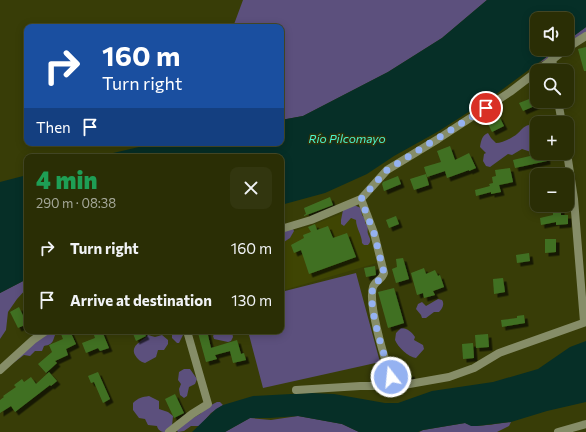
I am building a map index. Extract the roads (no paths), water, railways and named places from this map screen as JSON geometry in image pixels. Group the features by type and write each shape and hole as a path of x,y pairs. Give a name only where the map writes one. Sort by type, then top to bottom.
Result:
{"street":[{"path":"574,44 586,36"},
{"path":"284,228 311,220 361,199 387,170 510,92 556,56"},
{"path":"552,59 553,64"},
{"path":"296,390 360,386 398,386 450,377 474,368 499,353 585,322 574,199 568,160"},
{"path":"361,199 374,233 384,273 383,278 373,287 372,297 376,327 393,386"},
{"path":"0,370 42,334"},
{"path":"169,432 192,414 208,404 188,334"},
{"path":"558,432 586,424"}],"water":[{"name":"Río Pilcomayo","path":"487,0 586,0 586,27 574,36 574,12 530,12 530,56 548,56 537,64 530,64 530,69 495,95 439,131 394,156 367,174 325,193 284,204 284,154 109,154 143,146 284,146 284,119 303,116 388,72 442,38"},
{"path":"24,176 24,281 0,293 0,182"},
{"path":"586,341 586,402 547,411 511,422 477,426 471,426 465,423 418,432 359,432 342,424 298,416 250,418 225,432 192,432 216,409 223,405 253,396 310,393 334,394 385,403 398,403 432,391 493,382 538,369 570,347"}]}
